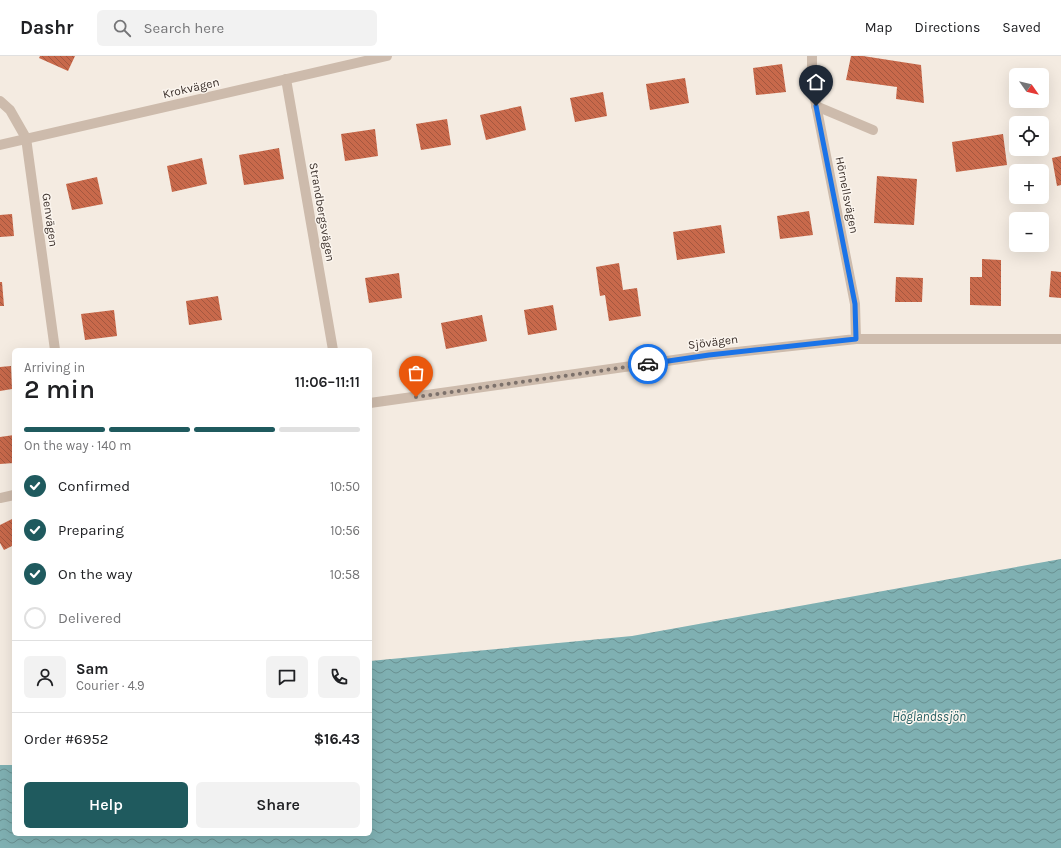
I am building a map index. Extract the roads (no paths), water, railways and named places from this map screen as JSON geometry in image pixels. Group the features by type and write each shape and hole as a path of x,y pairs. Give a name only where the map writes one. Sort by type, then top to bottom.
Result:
{"street":[{"name":"Krokvägen","path":"0,145 387,56"},
{"name":"Hörnellsvägen","path":"812,56 812,84 855,304 856,339"},
{"name":"Strandbergsvägen","path":"286,79 333,348"},
{"name":"Genvägen","path":"0,101 10,110 26,138 54,348"},
{"path":"816,106 873,130"},
{"name":"Sjövägen","path":"372,403 709,355 856,339 1061,339"},
{"path":"0,498 12,496"}],"water":[{"name":"Höglandssjön","path":"1061,559 1061,848 0,848 0,765 12,765 12,836 372,836 372,661 632,636"}]}
